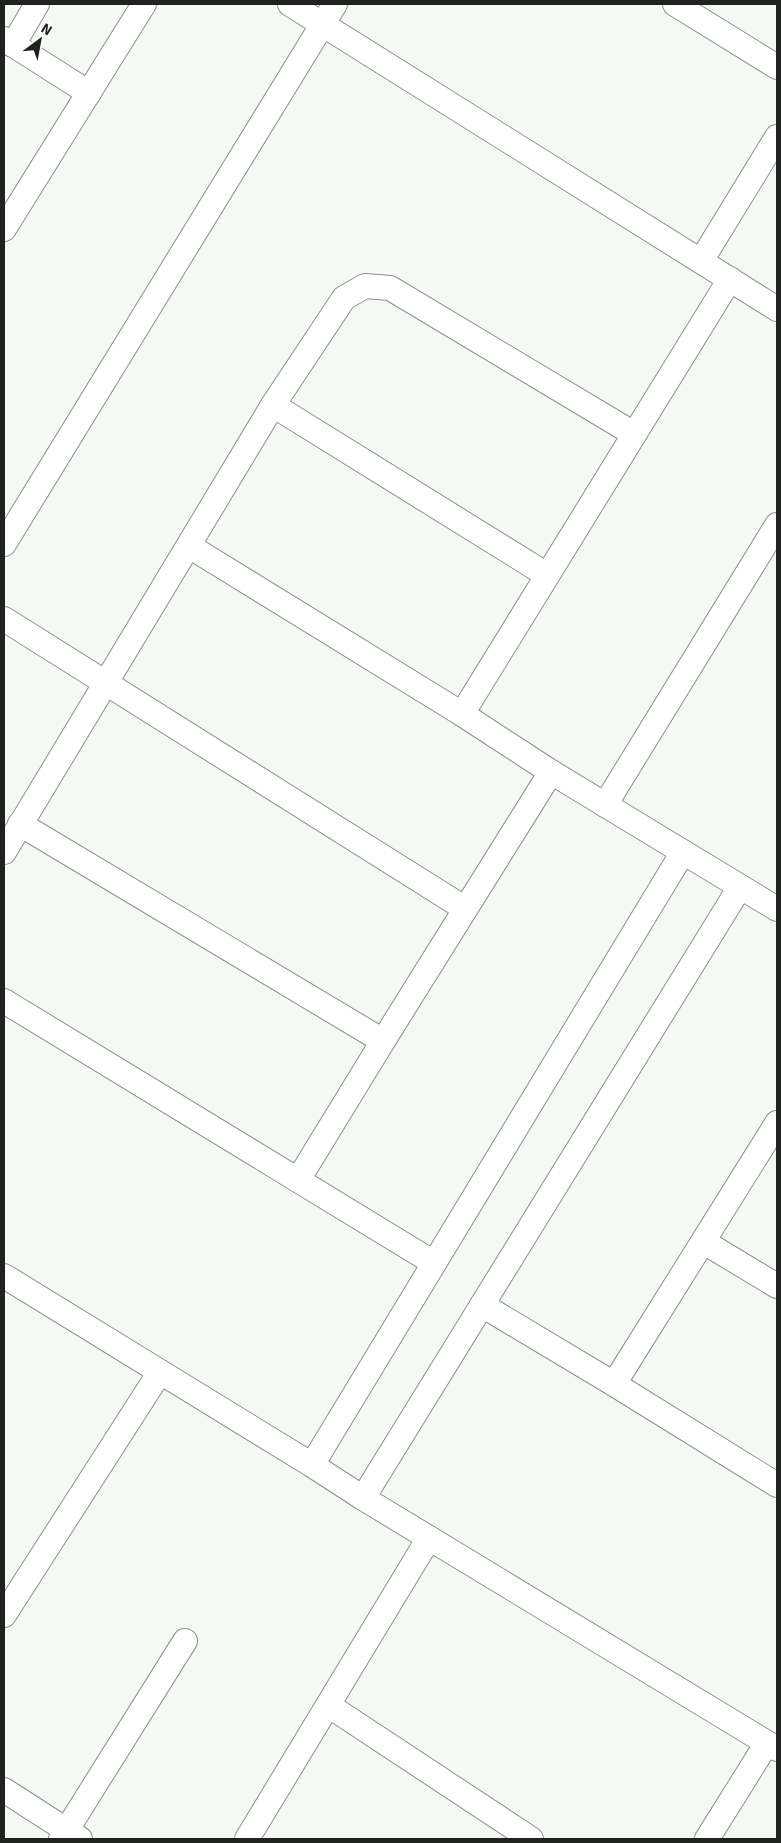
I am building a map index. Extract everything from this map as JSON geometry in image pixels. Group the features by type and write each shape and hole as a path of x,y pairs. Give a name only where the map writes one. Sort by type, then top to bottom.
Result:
{"street":[{"path":"38,4 8,42 89,93"},
{"path":"4,229 144,4"},
{"path":"290,4 777,309"},
{"path":"4,544 335,4"},
{"path":"675,4 777,68"},
{"path":"701,261 777,137"},
{"path":"462,714 730,279"},
{"path":"4,852 273,405 344,298 365,286 390,288 634,434"},
{"path":"273,405 548,575"},
{"path":"605,805 777,525"},
{"path":"188,546 462,714 551,772 777,909"},
{"path":"4,619 464,908"},
{"path":"298,1180 464,908 551,772"},
{"path":"20,824 383,1041"},
{"path":"312,1465 683,852"},
{"path":"363,1498 740,887"},
{"path":"4,1001 434,1263"},
{"path":"614,1384 777,1123"},
{"path":"704,1242 777,1286"},
{"path":"7,1286 160,1372 363,1498 772,1746 707,1839"},
{"path":"482,1306 614,1384 777,1485"},
{"path":"4,1615 160,1372"},
{"path":"247,1839 429,1538"},
{"path":"4,1790 69,1836 185,1641"},
{"path":"328,1705 531,1839"}]}
